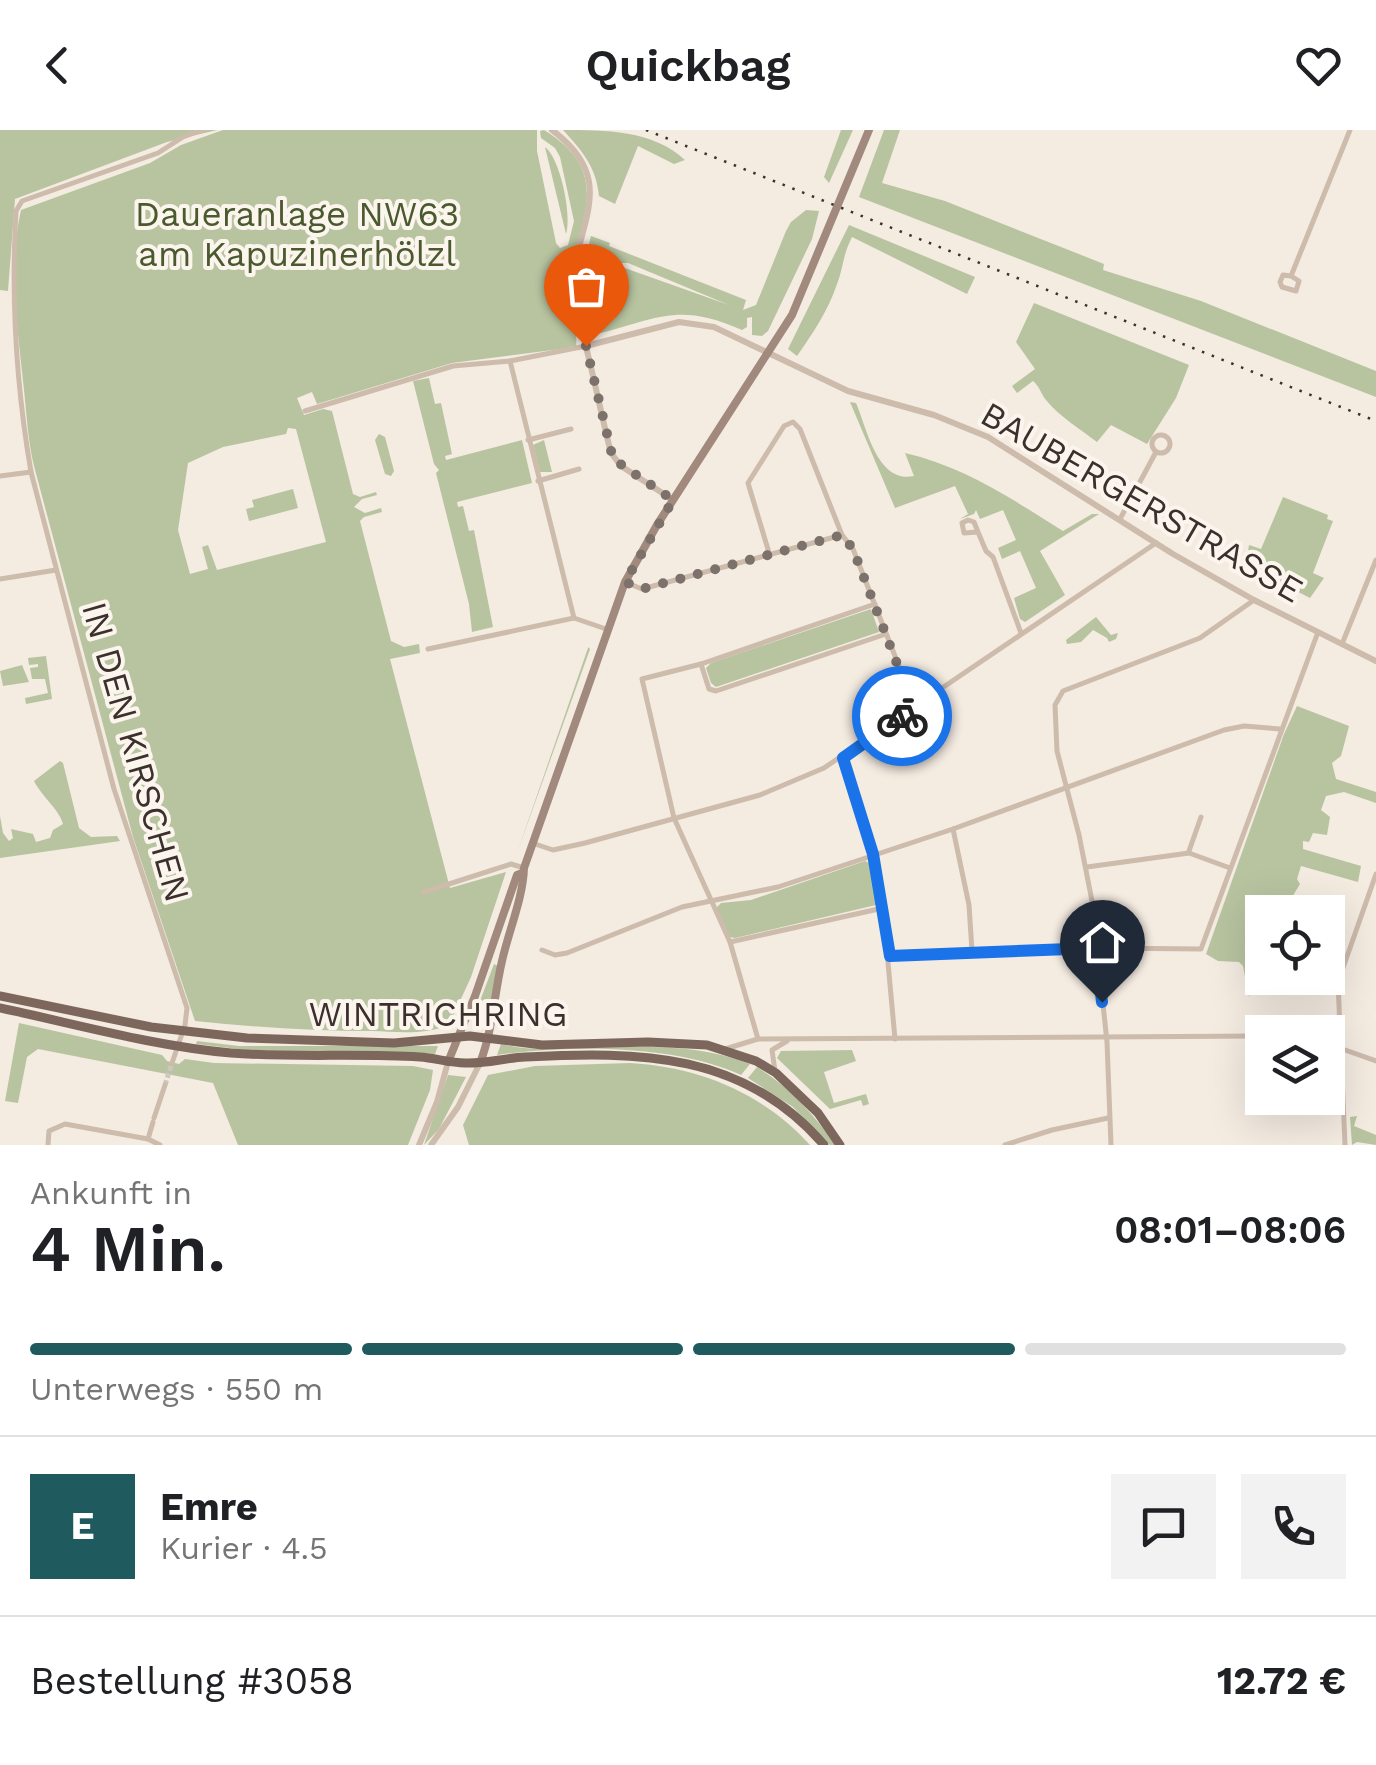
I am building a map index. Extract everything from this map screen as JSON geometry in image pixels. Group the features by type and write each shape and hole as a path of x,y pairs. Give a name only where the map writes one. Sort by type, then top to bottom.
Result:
{"main road":[{"path":"448,1062 517,875 523,870 625,582 806,285 869,130"},
{"path":"480,1062 526,880 523,870"},
{"name":"WINTRICHRING","path":"0,996 183,1032 247,1038 376,1043 489,1036 531,1044 678,1042 726,1049 776,1074 818,1113 840,1145"},
{"name":"WINTRICHRING","path":"0,1008 180,1046 255,1054 419,1057 448,1062 589,1055 677,1060 740,1080 774,1098 824,1145"}],"street":[{"name":"IN DEN KIRSCHEN","path":"172,1063 180,1046 186,1008 126,827 31,472 13,311 18,204 158,154 182,137 202,130"},
{"path":"552,130 576,150 590,183 592,203 573,288 613,459 673,500"},
{"path":"1291,276 1350,130"},
{"name":"BAUBERGERSTRASSE","path":"586,346 660,325 693,322 714,327 848,391 934,415 988,437 1254,600 1376,661"},
{"path":"304,412 453,366 510,361 586,346"},
{"path":"510,361 574,618"},
{"path":"770,556 748,483 784,426 794,422 842,535 853,549 914,708"},
{"path":"528,440 572,428"},
{"path":"1120,519 1156,452"},
{"path":"538,481 579,470"},
{"path":"0,476 31,472"},
{"path":"978,532 986,552 993,557 1021,633"},
{"path":"625,582 642,589 842,535"},
{"path":"532,843 553,850 790,784 843,758 1156,543"},
{"path":"1342,644 1376,560"},
{"path":"0,579 56,570"},
{"path":"1111,1145 1106,1038 1087,867 1066,789 1055,730 1055,705 1060,694 1200,638 1254,600"},
{"path":"758,1039 730,942 674,818 642,679 701,664 875,604"},
{"path":"428,648 574,618 606,629"},
{"path":"890,956 972,950 1201,949 1318,632"},
{"path":"701,664 709,689 716,691 886,634"},
{"path":"542,950 555,955 567,953 682,907 778,887 1066,789 1224,730 1244,726 1280,728"},
{"path":"843,758 873,854 884,908 895,1039"},
{"path":"1189,853 1201,816"},
{"path":"953,828 966,886 972,950"},
{"path":"1087,867 1189,853 1230,868"},
{"path":"424,892 511,864 523,870"},
{"path":"1339,1015 1338,982 1376,874"},
{"path":"730,942 884,908"},
{"path":"726,1049 758,1039 1245,1036"},
{"path":"776,1074 772,1050 792,1039"},
{"path":"1345,1049 1376,1060"},
{"path":"419,1145 448,1062"},
{"path":"431,1145 458,1107 480,1062"},
{"path":"148,1139 165,1085"},
{"path":"1343,1115 1345,1145"},
{"path":"1005,1145 1108,1118"},
{"path":"48,1145 49,1131 65,1124 148,1139 160,1145"}],"green space":[{"path":"0,130 217,130 167,142 15,199 8,291 0,290"},
{"name":"Daueranlage NW63 am Kapuzinerhölzl","path":"223,130 537,130 537,151 560,248 568,245 574,221 560,157 541,138 540,131 565,146 579,162 585,180 585,216 568,287 576,347 452,363 317,404 312,392 297,398 304,415 323,409 332,411 353,494 377,495 362,499 354,507 365,513 381,508 382,512 360,521 391,641 404,647 419,644 420,653 390,659 450,888 506,872 471,977 449,1025 440,1028 411,1032 327,1030 195,1021 133,837 32,457 17,323 15,254 21,210 150,163 181,145","holes":["296,429 326,542 217,570 208,545 202,547 208,569 190,574 178,530 188,463 223,447"]},
{"path":"563,130 643,137 685,160 674,164 638,146 615,204 599,196 591,167"},
{"path":"841,130 853,130 829,183 824,177"},
{"path":"884,130 900,130 882,183 945,201 1104,264 1103,270 1201,301 1376,371 1376,397 859,197"},
{"path":"545,147 563,187 566,234"},
{"path":"806,210 819,211 812,239 768,331 762,336 752,335 752,317 747,318 747,327 742,330 720,321 685,315 654,318 597,334 587,329 581,284 619,266 729,305 628,263 617,263 594,276 582,272 591,236 746,300 743,310 756,305 786,231"},
{"path":"849,225 975,277 967,294 852,237 829,303 797,356 788,349"},
{"path":"1034,303 1189,365 1176,398 1147,444 1111,425 1097,442 1057,412 1033,381 1017,393 1012,386 1035,369 1016,342"},
{"path":"429,378 435,404 441,403 452,454 445,456 446,460 522,440 532,483 457,502 458,507 463,506 469,531 474,530 493,627 472,632 469,604 436,473 439,470 434,464 413,381"},
{"path":"850,402 856,403 882,463 901,476 914,476 905,453 927,459 987,485 1063,531 1099,514 1040,551 1065,595 1025,622 1020,619 1014,598 1036,588 1020,551 1002,559 998,548 1016,540 1003,510 980,519 976,510 960,519 968,514 955,486 895,508"},
{"path":"379,434 385,437 394,471 391,476 385,474 375,440"},
{"path":"544,440 552,472 540,472 533,445"},
{"path":"293,489 298,508 249,521 246,509 254,507 252,500"},
{"path":"1283,497 1328,515 1327,519 1333,521 1313,573 1324,578 1310,598 1246,565 1249,545 1261,549"},
{"path":"871,609 879,632 716,687 711,683 706,668 711,663"},
{"path":"1096,617 1111,635 1118,633 1116,639 1109,642 1093,630 1081,642 1067,644 1066,640"},
{"path":"588,648 590,649 517,853"},
{"path":"46,656 52,699 26,704 25,698 48,693 45,679 32,679 30,668 38,664 29,665 28,658"},
{"path":"22,665 29,682 3,686 0,671"},
{"path":"1297,706 1349,726 1341,756 1332,763 1336,779 1376,792 1376,803 1344,792 1326,796 1321,810 1330,817 1327,835 1313,833 1309,842 1303,841 1303,849 1361,866 1358,882 1301,866 1297,879 1300,884 1293,895 1245,895 1245,976 1239,962 1218,961 1206,954"},
{"path":"60,761 79,828 91,837 117,836 120,841 0,858 0,816 9,841 13,838 11,829 33,834 36,842 50,838 53,830 63,824 34,781"},
{"path":"865,861 871,864 876,905 735,938 730,937 716,908 721,903 751,900"},
{"path":"494,964 498,966 489,1021 472,1022"},
{"path":"19,1023 162,1055 179,1064 185,1059 214,1063 413,1066 433,1070 430,1090 408,1145 238,1145 213,1083 38,1049 27,1057 18,1103 5,1101"},
{"path":"197,1041 239,1046 438,1046 435,1054 247,1050 196,1044"},
{"path":"501,1044 540,1049 644,1047 687,1049 750,1064 741,1075 685,1057 654,1052 589,1049 497,1055"},
{"path":"852,1050 856,1061 824,1072 834,1103 866,1094 869,1104 863,1106 861,1100 830,1109 777,1058 781,1051"},
{"path":"630,1063 681,1070 728,1086 772,1111 810,1145 469,1145 463,1125 488,1075 535,1066"},
{"path":"757,1067 800,1102 836,1145 830,1145 793,1107 748,1078"},
{"path":"448,1075 466,1077 439,1129 424,1145"},
{"path":"1357,1116 1354,1126 1376,1135 1376,1145 1352,1145 1350,1117"}],"tunnel":[{"path":"165,1085 172,1063"}],"railway":[{"path":"646,130 1376,421"}],"way so far":[{"path":"586,346 610,454 620,466 673,500 625,582 642,589 842,535 853,549 914,708 902,716"}],"route":[{"path":"902,716 843,758 873,854 890,956 1096,948 1102,1002"}]}
